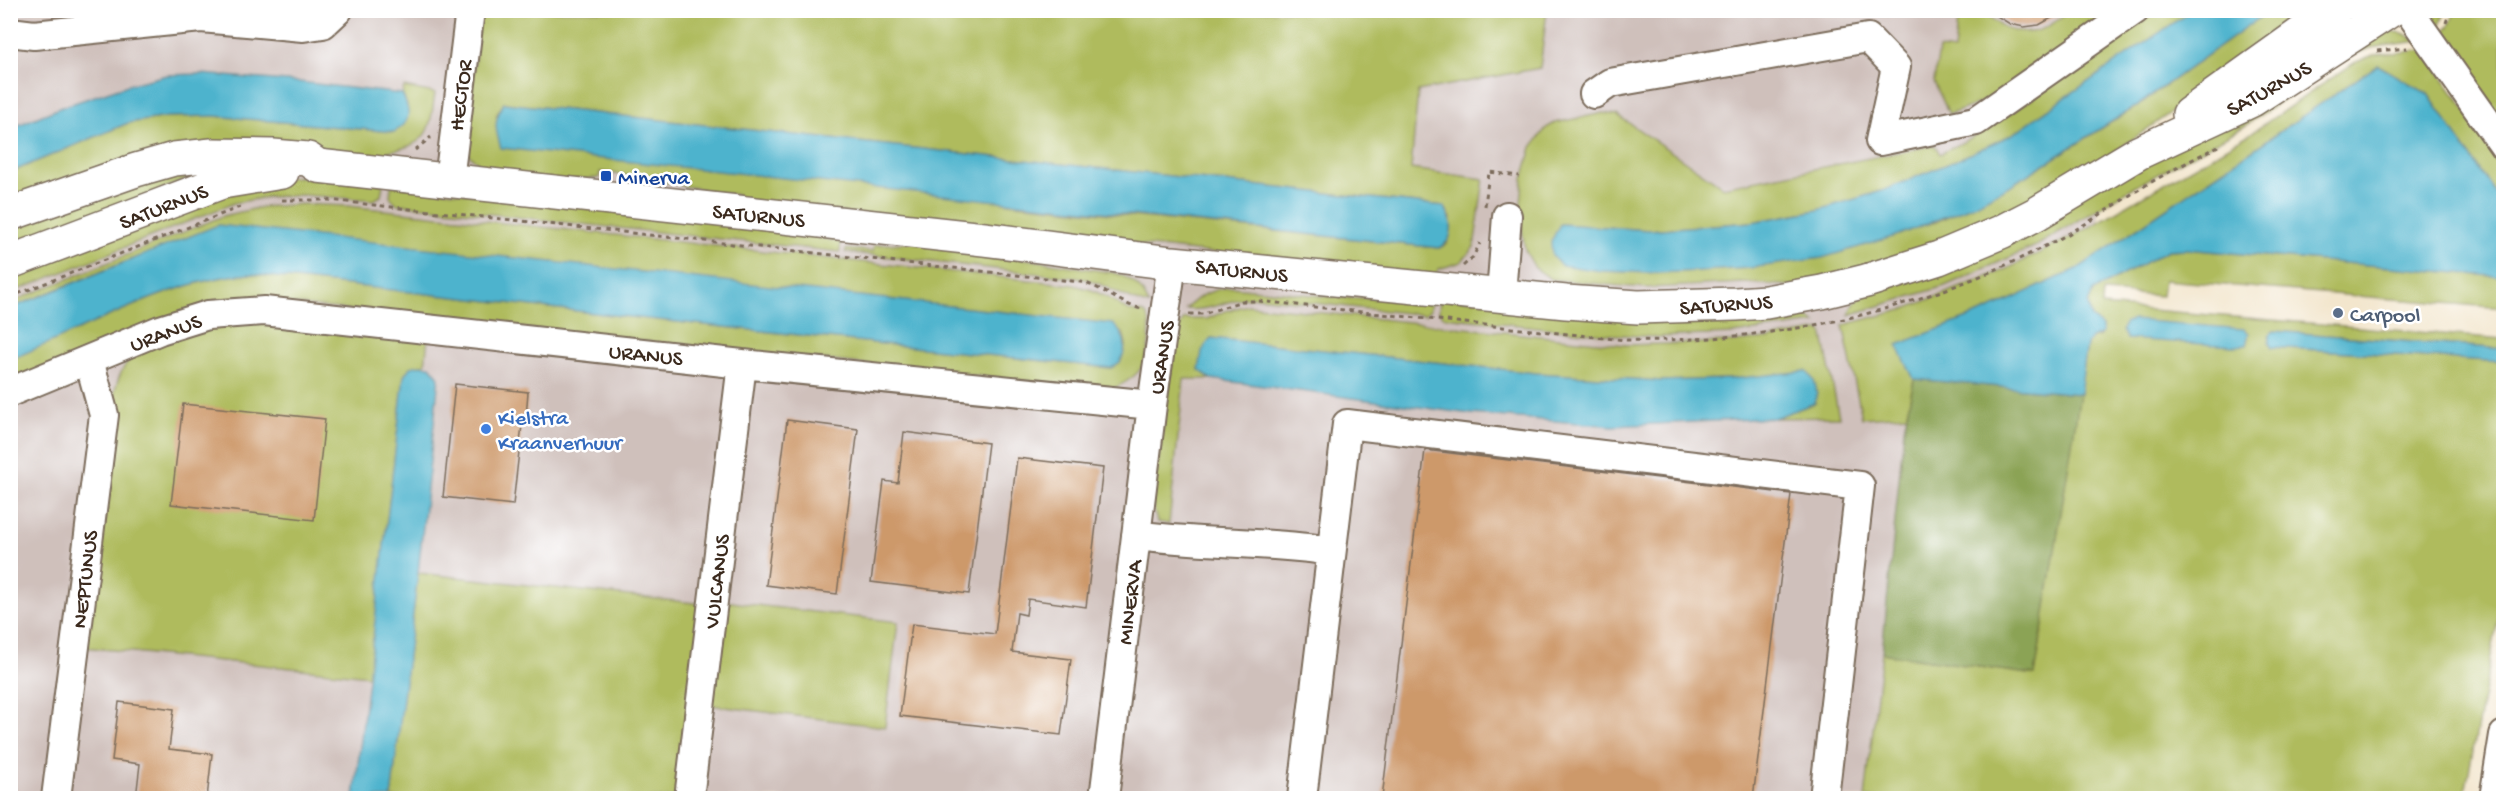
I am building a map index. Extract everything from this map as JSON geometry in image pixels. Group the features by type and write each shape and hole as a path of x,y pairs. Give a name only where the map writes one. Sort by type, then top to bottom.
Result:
{"main road":[{"name":"SATURNUS","path":"2138,153 2236,79 2334,10"},
{"name":"SATURNUS","path":"10,214 174,159 212,155 273,156 308,159 318,166 972,237 1172,263 1638,307 1766,302 1822,292 1911,268 1976,243 2036,214 2138,153 2252,100 2391,10"},
{"name":"SATURNUS","path":"10,262 222,182 280,172 308,171 318,166"}],"street":[{"path":"10,32 34,35 201,18 303,27 323,24 338,10"},
{"name":"HECTOR","path":"449,180 470,10"},
{"path":"1594,94 1610,83 1868,38 1896,67 1880,141 1976,121 2135,10"},
{"path":"2408,10 2504,146"},
{"path":"1495,217 1502,295"},
{"name":"URANUS","path":"10,392 160,330 208,315 264,311 742,364 1152,405 1172,263"},
{"name":"NEPTUNUS","path":"56,798 104,415 89,360"},
{"name":"VULCANUS","path":"689,798 742,364"},
{"name":"MINERVA","path":"1104,798 1152,405"},
{"path":"1302,798 1347,424 1860,486 1824,798"},
{"path":"1136,535 1167,539 1292,545 1331,551"},
{"path":"2494,798 2504,735"}],"path":[{"path":"2374,51 2415,47 2428,41"},
{"path":"410,152 424,144 432,133"},
{"path":"1184,314 1203,315 1234,303 1259,301 1625,340 1674,341 1793,331 1850,319 1915,301 2007,265 2060,238 2147,185 2226,142"},
{"path":"1495,217 1489,172 1519,176"},
{"path":"272,200 328,200 1081,282 1097,286 1129,306 1149,309"},
{"path":"10,297 223,212 247,205"},
{"path":"1458,268 1473,257 1481,239"}],"shaded area":[{"path":"10,11 2221,11 2135,70 2079,296 2080,394 2035,675 1882,653 1865,798 11,798"}],"green space":[{"path":"480,11 1547,11 1540,68 1418,91 1411,169 1484,179 1474,247 1461,262 1439,269 1434,277 738,201 738,195 600,172 599,178 553,181 487,170 469,155 466,145","holes":["504,103 1444,206 1451,218 1447,244 1439,248 1016,204 496,116"]},
{"path":"1958,11 1984,11 2004,27 2026,32 2047,27 2067,11 2118,11 2015,84 1971,107 1949,114 1934,82 1939,49 1954,51"},
{"path":"2158,11 2191,11 2011,135 1882,191 1818,210 1752,222 1649,230 1561,224 1601,271 1654,273 1750,268 1936,222 2016,182 2136,107 2269,11 2316,11 2100,162 1957,239 1797,286 1743,283 1647,288 1551,279 1535,268 1525,250 1520,215 1523,179 1532,147 1546,128 1555,123 1603,113 1617,115 1723,187 1935,145 1940,154 1988,129"},
{"path":"2431,11 2446,11 2439,26 2433,32"},
{"path":"2455,11 2503,11 2503,133 2437,38 2449,26"},
{"path":"2388,31 2403,33 2418,41 2371,48 2349,56 2243,127 2122,194 2038,245 1945,286 1849,315 1855,302 1865,295"},
{"path":"2423,50 2503,162 2503,204 2428,94 2378,65 2077,269 1986,311 1898,345 1914,379 1907,415 1862,418 1843,325 1902,310 2005,270 2083,231 2248,135 2354,63 2373,55"},
{"path":"404,87 435,93 429,126 420,140 403,148 389,151 385,162 247,147 11,203 11,172 128,123 167,117 214,116 394,132 407,105 402,94"},
{"path":"230,161 11,251 11,225 61,205"},
{"path":"289,177 383,184 381,196 374,200 302,195 268,197 234,203 11,293 11,273 196,198"},
{"path":"391,185 758,225 841,242 840,252 397,204 390,197"},
{"path":"303,204 348,206 1074,285 1109,298 1129,311 1145,313 1149,323 1148,351 1138,372 1126,382 1110,390 273,302 11,381 11,359 160,295 222,277 251,274 1111,368 1120,362 1126,344 1123,333 137,257 11,308 11,302 223,216 262,207"},
{"path":"917,242 1115,273 1136,284 1149,305 1085,279 845,252 846,249 873,251 874,245"},
{"path":"2186,249 2503,277 2503,308 2164,280 2162,296 2103,292 2102,306 2503,339 2503,349 2274,331 2273,347 2503,362 2503,594 2464,798 1865,798 1882,653 2035,675 2087,344 2091,338 2100,336 2102,327 2091,318 2088,304 2093,291 2168,250"},
{"path":"1232,287 1342,298 1431,298 1430,309 1425,315 1256,297 1204,309 1186,309 1207,294"},
{"path":"1440,299 1795,310 1816,323 1733,334 1656,337 1602,334 1444,317 1439,311"},
{"path":"1248,305 1625,345 1734,342 1822,330 1839,417 1774,418 1815,403 1730,379 1661,381 1536,373 1211,338 1199,369 1211,379 1184,379 1169,524 1157,522 1152,504 1177,330 1184,319 1207,319"},
{"path":"268,321 428,338 425,365 420,365 404,376 369,676 83,647 113,398 123,368 143,348 176,333 213,326"},
{"path":"1914,379 2080,394 2035,675 1882,653 1904,429"},
{"path":"418,573 703,604 677,798 391,798"},
{"path":"723,601 898,622 885,727 709,705"}],"water":[{"path":"2191,11 2269,11 2135,107 2016,182 1974,205 1896,236 1822,258 1750,268 1701,271 1654,273 1601,271 1561,265 1552,255 1551,242 1560,224 1649,230 1752,222 1818,210 1882,191 2011,135"},
{"path":"2378,65 2428,94 2503,204 2503,277 2186,249 2168,250 2093,291 2088,304 2091,318 2102,327 2102,333 2091,338 2087,344 2080,394 1914,379 1897,345 1986,311 2077,269"},
{"path":"201,74 402,94 408,110 407,120 394,132 214,116 167,117 128,123 11,172 11,128 62,107 131,84 167,75"},
{"path":"504,103 1444,206 1451,229 1448,240 1439,248 501,148 496,125"},
{"path":"218,225 1113,324 1121,333 1125,347 1120,362 1111,368 251,274 222,277 160,295 11,359 11,308"},
{"path":"2133,320 2244,329 2249,333 2246,345 2234,346 2127,339 2122,331 2124,324"},
{"path":"2274,331 2503,349 2503,362 2272,347 2269,335"},
{"path":"1211,338 1536,373 1661,381 1730,379 1806,371 1814,382 1817,394 1815,403 1774,418 1613,426 1471,414 1211,379 1199,370 1202,351"},
{"path":"430,366 439,377 391,798 354,798 404,376 410,367"}],"building":[{"path":"1987,10 2066,10 2039,25 2024,27 2010,24"},
{"path":"455,384 528,392 513,505 443,497"},
{"path":"183,404 325,419 314,520 171,504"},
{"path":"787,420 858,429 837,594 766,585"},
{"path":"904,432 988,443 969,594 871,582 884,481 898,483"},
{"path":"1425,450 1791,494 1753,798 1382,798"},
{"path":"1017,458 1103,468 1086,607 1028,599 1026,615 1017,613 1012,652 1071,659 1061,735 900,716 912,624 995,634"},
{"path":"119,702 174,709 169,749 212,754 207,798 136,798 140,764 112,760"}],"place":[{"name":"Minerva","path":"606,176"},
{"name":"Carpool","path":"2338,313"},
{"name":"Kielstra Kraanverhuur","path":"486,429"}]}
